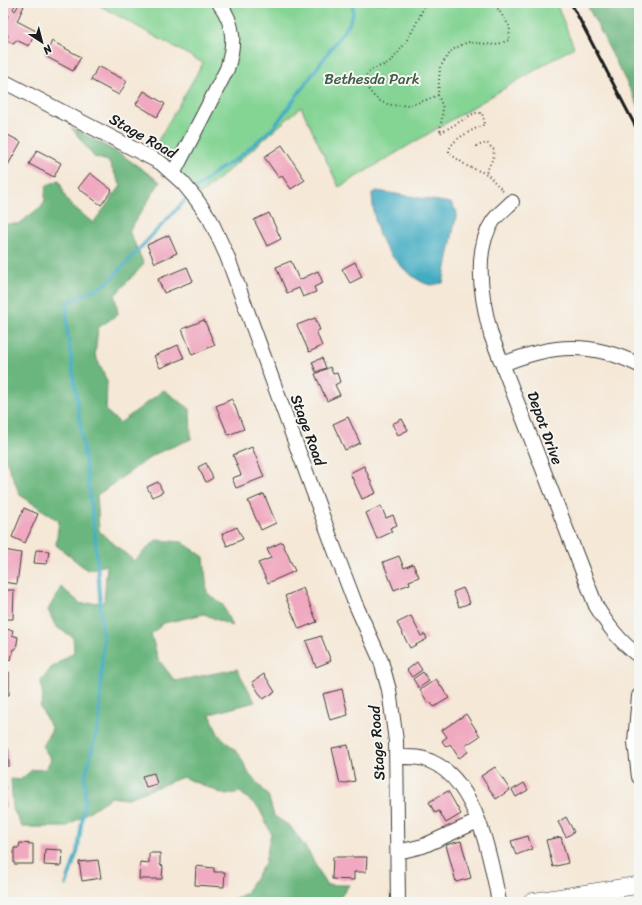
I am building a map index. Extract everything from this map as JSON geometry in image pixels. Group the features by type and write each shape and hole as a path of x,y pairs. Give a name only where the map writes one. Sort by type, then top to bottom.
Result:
{"main road":[{"path":"531,902 639,885"}],"street":[{"path":"173,174 227,69 232,55 233,33 227,14 219,3"},
{"name":"Stage Road","path":"3,81 148,155 173,174 196,200 210,219 226,256 355,603 381,661 387,680 394,717 396,757 398,902"},
{"name":"Depot Drive","path":"512,202 493,222 483,244 481,274 483,304 491,335 596,606 611,630 639,656"},
{"path":"503,364 545,349 570,347 609,352 639,366"},
{"path":"639,696 635,742 639,777"},
{"path":"396,757 421,758 433,762 451,774 463,791 478,821 487,844 499,902"},
{"path":"398,852 423,846 478,821"}],"path":[{"path":"425,3 420,19 392,59 368,71 364,79 368,90 383,103 399,106 423,102 438,95"},
{"path":"494,3 510,27 509,40 496,45 468,42 452,50 440,67 438,95 443,108 440,133 475,113 482,113 485,124 463,136 450,147 450,155 461,162 486,173 512,202"},
{"path":"476,146 487,143 494,150 493,158 486,173"}],"green space":[{"name":"Bethesda Park","path":"95,3 556,3 574,47 339,187 301,107 200,195 152,151 203,63"},
{"path":"586,3 639,3 639,107"},
{"path":"71,127 122,155 160,182 129,231 144,264 115,295 118,314 98,328 95,355 107,381 106,411 120,423 164,390 190,409 191,439 155,454 97,495 99,531 134,561 156,540 182,542 204,557 207,593 223,605 232,626 204,614 164,623 151,634 158,659 175,681 237,669 255,702 210,714 218,734 239,754 249,774 268,795 274,816 290,826 310,854 326,885 349,885 337,902 230,902 246,893 265,863 271,833 259,808 240,792 226,795 183,777 126,799 111,797 66,827 22,827 13,809 11,779 20,780 32,770 46,769 51,759 42,746 52,729 40,707 43,699 41,681 52,667 74,652 73,637 56,627 48,610 61,587 81,604 104,602 107,565 87,570 56,545 59,521 20,495 3,453 3,224 19,224 44,204 46,186 59,180 67,201 93,223 121,186 108,161 94,157"}],"water":[{"path":"377,191 451,203 457,212 443,283 431,285 418,280 397,262 386,249 378,232 375,219 372,193"}],"building":[{"path":"9,3 16,3 13,9 15,11 19,4 24,6 17,21 36,31 29,46 16,40 14,44 6,40 8,35 3,33 3,26 8,16 3,14"},
{"path":"52,41 81,57 73,71 45,56"},
{"path":"98,66 127,81 119,95 91,80"},
{"path":"144,91 165,104 157,117 136,104"},
{"path":"6,134 21,142 8,165 3,162 3,139"},
{"path":"282,145 305,180 291,189 282,176 279,178 264,157"},
{"path":"37,150 61,163 54,177 29,164"},
{"path":"90,173 112,190 101,205 78,188"},
{"path":"269,213 281,239 267,246 254,220"},
{"path":"169,235 177,253 155,263 147,245"},
{"path":"291,261 299,280 318,271 323,283 314,287 316,292 303,297 299,288 287,293 276,267"},
{"path":"355,262 362,277 350,283 342,269"},
{"path":"187,267 193,281 164,293 158,279"},
{"path":"315,318 320,330 316,331 322,346 309,352 297,325"},
{"path":"204,320 215,345 192,355 182,329"},
{"path":"178,345 184,358 160,368 154,356"},
{"path":"322,358 326,368 316,372 312,362"},
{"path":"330,367 333,374 337,373 340,382 335,385 340,395 327,401 315,374"},
{"path":"232,399 244,429 228,435 216,406"},
{"path":"348,417 360,443 345,450 333,424"},
{"path":"402,419 408,430 398,435 392,424"},
{"path":"252,447 264,477 236,488 232,478 241,475 233,455"},
{"path":"206,463 213,478 206,482 198,467"},
{"path":"364,466 376,493 362,499 350,473"},
{"path":"158,482 163,492 152,497 147,487"},
{"path":"264,494 276,523 261,530 248,501"},
{"path":"381,506 386,518 393,515 397,525 390,528 392,532 377,539 366,513"},
{"path":"24,508 38,514 25,543 12,537"},
{"path":"237,527 243,539 227,546 222,534"},
{"path":"282,542 295,571 268,583 258,563 271,558 267,549"},
{"path":"4,550 21,553 17,584 3,582"},
{"path":"36,550 49,551 47,564 34,563"},
{"path":"399,556 404,568 413,564 419,577 409,581 410,584 394,590 383,562"},
{"path":"303,588 317,622 299,629 285,596"},
{"path":"463,588 470,603 459,607 453,592"},
{"path":"3,590 14,590 13,619 3,619"},
{"path":"411,616 421,636 425,634 427,639 410,648 397,623"},
{"path":"3,629 13,630 12,635 18,637 16,649 13,649 11,660 3,658"},
{"path":"321,636 331,661 316,667 306,641"},
{"path":"417,662 422,670 412,677 407,670"},
{"path":"3,672 9,672 9,695 3,695"},
{"path":"423,672 429,681 419,688 413,679"},
{"path":"264,674 275,692 263,699 252,682"},
{"path":"436,679 449,698 434,707 430,702 428,703 420,690"},
{"path":"342,689 348,715 330,720 323,694"},
{"path":"466,714 480,736 465,746 468,752 459,758 450,744 446,747 442,741 447,737 442,730"},
{"path":"348,745 355,781 340,784 332,748"},
{"path":"8,748 9,766 3,766 3,749"},
{"path":"495,767 510,790 496,799 481,776"},
{"path":"154,773 157,784 146,787 142,776"},
{"path":"524,783 528,790 516,797 512,790"},
{"path":"3,786 5,786 6,808 3,808"},
{"path":"448,791 461,814 446,823 439,811 435,813 429,802"},
{"path":"566,817 574,832 566,837 558,822"},
{"path":"528,836 532,849 516,855 511,841"},
{"path":"561,837 568,863 553,867 546,840"},
{"path":"461,841 471,878 456,882 446,845"},
{"path":"20,843 33,844 33,864 14,864 14,848 19,848"},
{"path":"45,849 62,850 61,866 44,865"},
{"path":"149,853 160,853 160,865 163,866 162,879 139,879 140,862 149,863"},
{"path":"333,857 367,857 366,872 354,872 354,880 332,879"},
{"path":"98,860 101,878 82,881 79,862"},
{"path":"196,866 214,868 214,872 225,872 224,887 195,885"}],"waterway":[{"path":"193,191 214,173 238,158 274,127 349,24 353,13 353,3"},
{"path":"66,885 78,849 85,798 85,776 99,723 103,640 95,534 67,328 67,303 104,285 112,278 189,196"}],"railway":[{"path":"571,3 639,133"}]}
